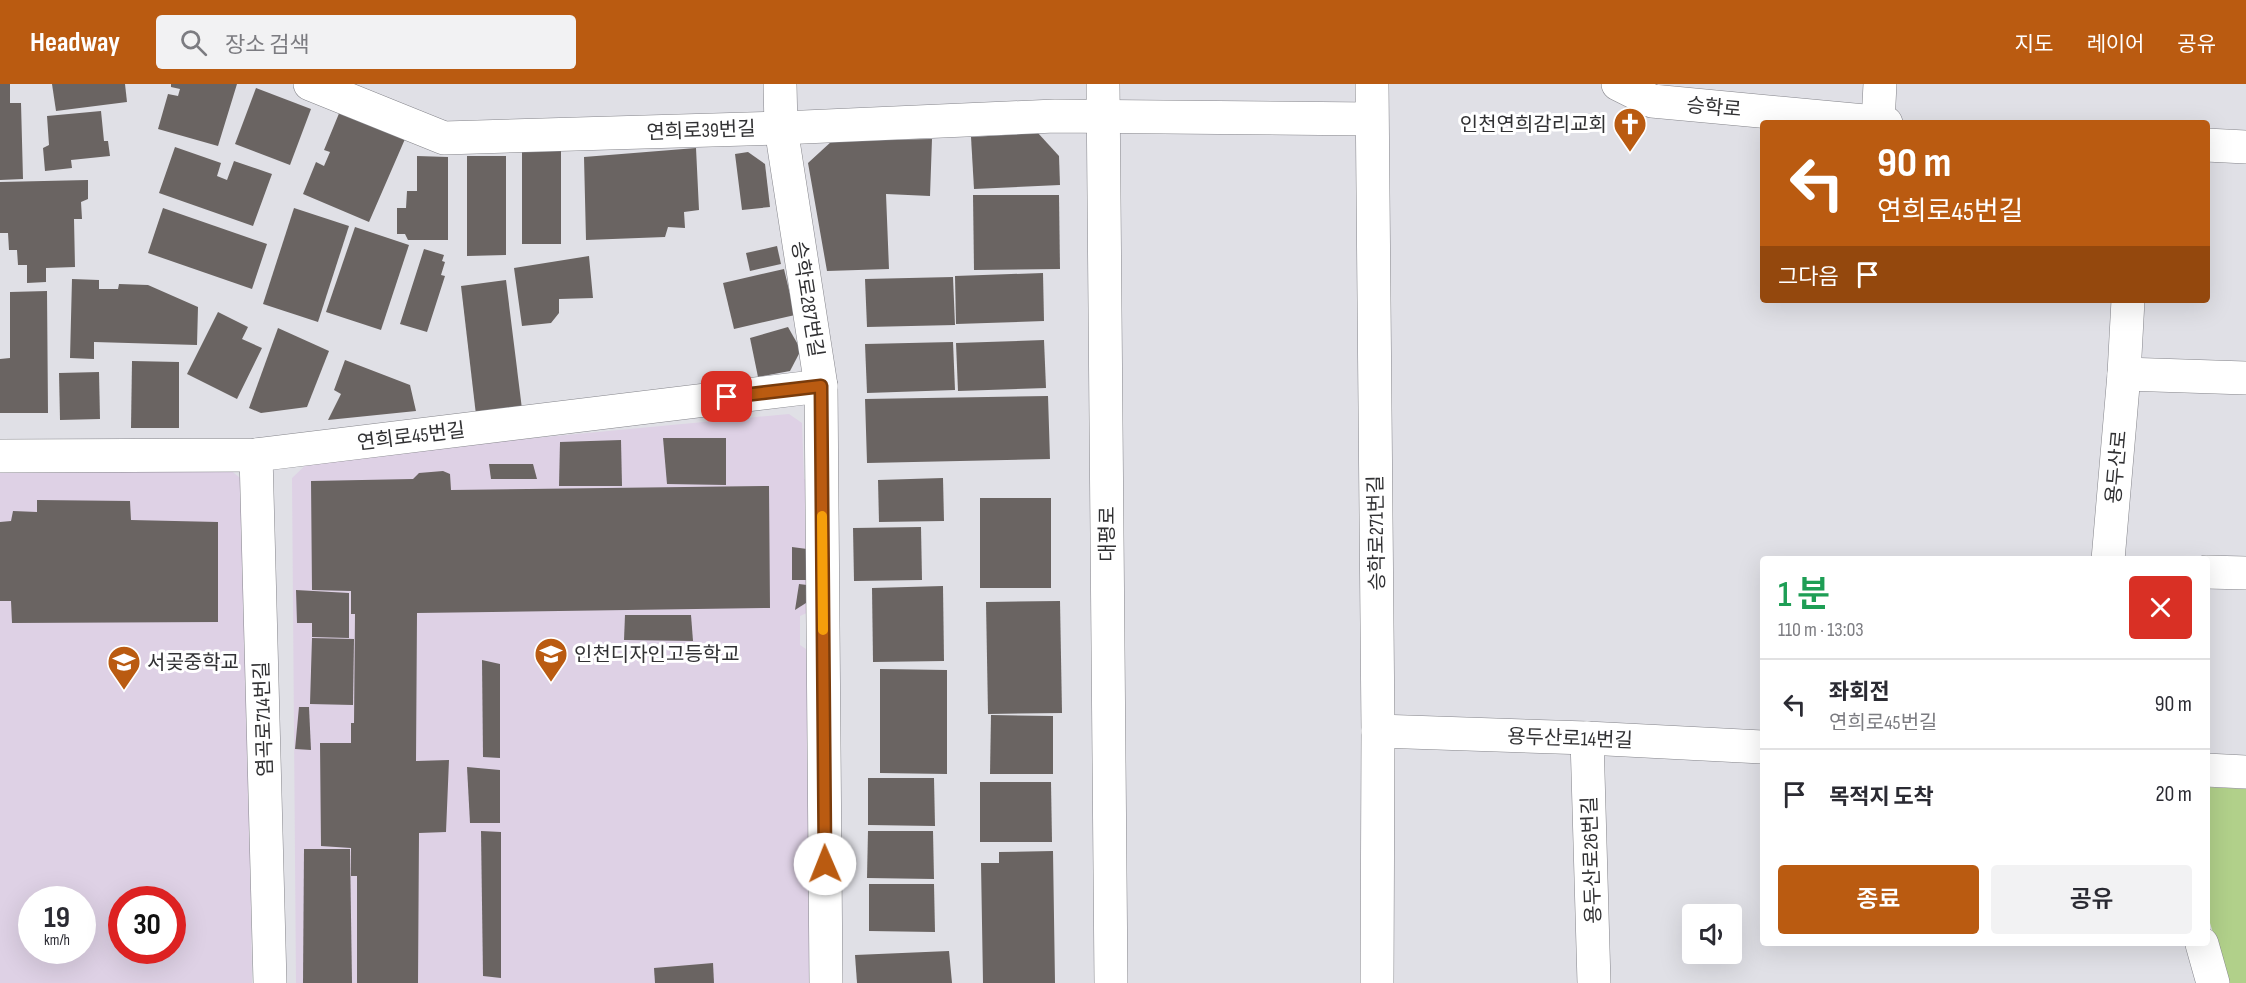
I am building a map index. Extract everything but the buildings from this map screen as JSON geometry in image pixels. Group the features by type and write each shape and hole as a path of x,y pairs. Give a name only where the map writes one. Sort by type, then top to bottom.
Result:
{"street":[{"name":"연희로39번길","path":"310,84 444,138 781,128 1056,116 1371,119"},
{"name":"승학로287번길","path":"780,84 781,128 821,386 826,983"},
{"name":"대평로","path":"1103,84 1111,983"},
{"name":"승학로271번길","path":"1372,84 1378,731 1377,983"},
{"name":"승학로","path":"1618,84 1652,101 1856,120"},
{"path":"1878,120 1880,84"},
{"path":"2210,145 2246,147"},
{"name":"용두산로","path":"2108,556 2128,303"},
{"path":"2124,374 2246,378"},
{"name":"연희로45번길","path":"0,456 256,455 821,386"},
{"name":"염곡로714번길","path":"256,455 270,983"},
{"path":"2210,572 2246,573"},
{"name":"용두산로14번길","path":"1378,731 1760,747"},
{"name":"용두산로26번길","path":"1587,738 1594,983"},
{"path":"2210,770 2246,772"},
{"path":"2203,946 2214,983"}],"shaded area":[{"name":"인천디자인고등학교","path":"789,414 802,423 804,479 807,480 809,612 800,616 800,645 809,651 819,983 296,983 292,478 312,459"},
{"name":"서곶중학교","path":"0,468 229,469 245,482 252,983 0,983"}],"green space":[{"path":"2210,787 2246,789 2246,983 2228,983 2210,923"}],"slow traffic":[{"path":"822,516 823,630"}],"place":[{"name":"인천연희감리교회","path":"1630,153"},
{"name":"인천디자인고등학교","path":"551,683"},
{"name":"서곶중학교","path":"124,691"}],"route":[{"path":"727,397 821,386 825,864"}]}
